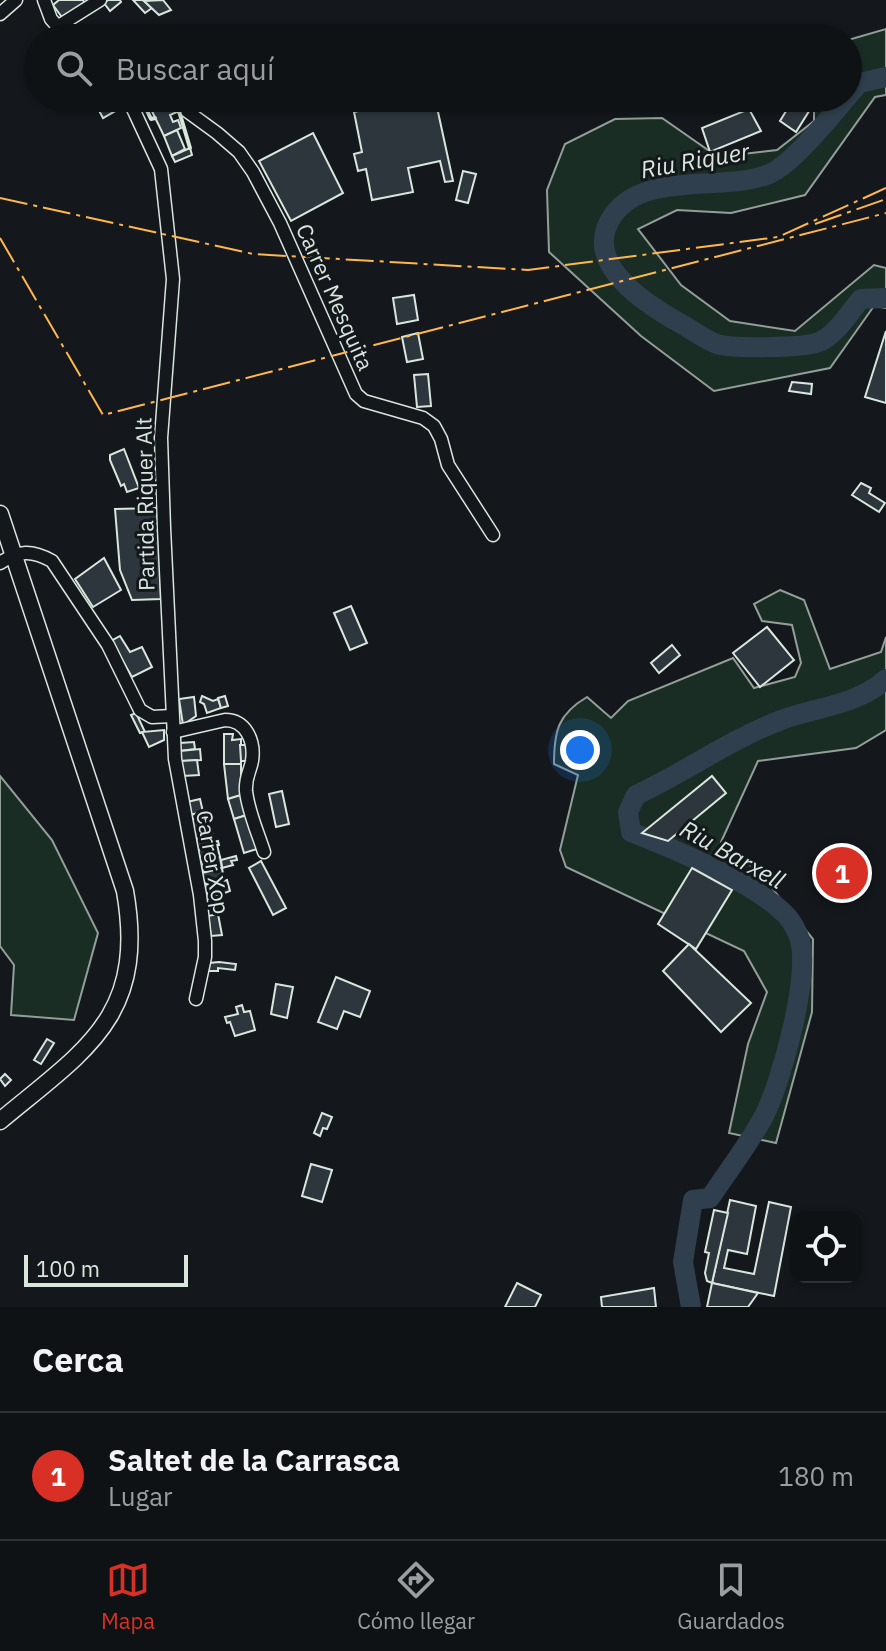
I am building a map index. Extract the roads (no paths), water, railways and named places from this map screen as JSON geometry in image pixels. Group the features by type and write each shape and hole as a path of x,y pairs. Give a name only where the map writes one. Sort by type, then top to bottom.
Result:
{"main road":[{"path":"0,514 7,558 125,891 131,933 124,981 110,1016 99,1032 69,1066 0,1121"}],"street":[{"path":"0,14 16,0"},
{"path":"44,0 55,24"},
{"path":"62,24 100,0"},
{"name":"Partida Riquer Alt","path":"135,112 161,169 173,291 161,438 173,732"},
{"name":"Carrer Mesquita","path":"188,112 239,152 253,172 280,223 356,394 364,401 423,418 434,426 448,465 493,535"},
{"path":"7,558 32,552 52,561 108,645 140,710 152,717 172,716"},
{"path":"173,732 225,720 242,725 251,740 252,751 246,792 264,852"},
{"name":"Carrer Xop","path":"173,732 205,941 205,957 196,999"}],"waterway":[{"name":"Riu Riquer","path":"862,82 886,77"},
{"name":"Riu Riquer","path":"834,112 799,151 769,174 731,182 665,187 645,192 628,201 614,214 605,232 605,250 611,266 637,295 705,338 725,346 784,347 819,342 837,329 861,299 886,298"},
{"name":"Riu Barxell","path":"691,1307 683,1262 693,1200 710,1198 764,1116 793,1027 802,953 794,926 773,904 714,868 631,832 628,812 636,795 746,736 784,719 863,695 886,679"}],"place":[{"name":"Saltet de la Carrasca","path":"842,873"}]}
